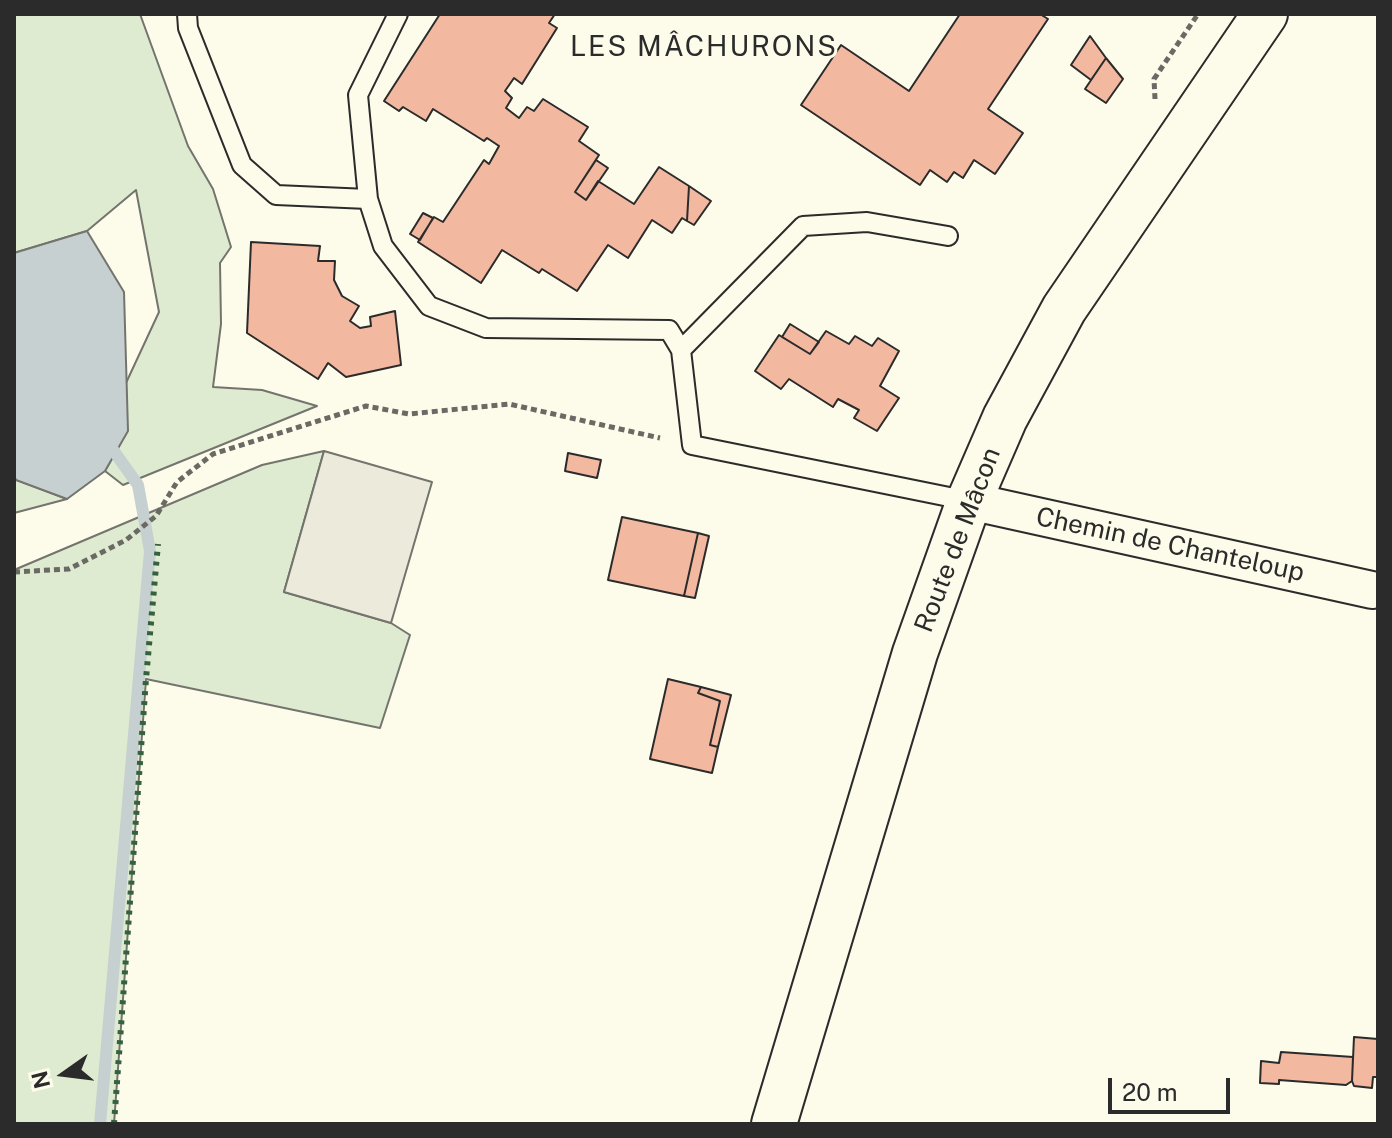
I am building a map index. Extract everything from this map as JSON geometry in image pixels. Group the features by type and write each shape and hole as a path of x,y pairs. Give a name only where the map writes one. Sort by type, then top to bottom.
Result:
{"street":[{"name":"Route de Mâcon","path":"774,1124 915,653 969,501 1005,418 1064,309 1265,14"},
{"name":"Chemin de Chanteloup","path":"969,501 1372,590"}],"lane":[{"path":"187,14 188,28 242,165 276,195 368,199"},
{"path":"398,14 358,95 368,199 383,246 429,306 486,328 669,330 681,350 692,445 969,501"},
{"path":"681,350 803,226 867,222 948,236"}],"path":[{"path":"14,572 69,569 126,540 156,516 177,482 213,454 366,406 409,414 509,404 692,445"}],"green space":[{"path":"14,14 140,14 188,146 213,189 231,247 220,263 221,324 213,387 262,390 317,406 123,485 105,471 127,431 126,383 159,312 136,190 87,231 14,253"},
{"path":"324,451 284,592 391,623 410,635 380,728 146,679 114,1124 14,1124 14,570 262,465"},
{"path":"14,475 17,480 67,499 14,513"}],"shaded area":[{"path":"87,231 124,292 128,431 105,471 67,499 16,480 14,475 14,253"},
{"path":"324,451 432,482 391,623 284,592"}],"building":[{"path":"440,14 555,14 549,23 557,28 522,84 514,78 505,91 512,98 506,108 519,118 527,107 534,111 543,99 588,127 579,141 599,155 575,192 586,200 598,181 634,204 659,167 689,186 687,221 682,218 672,233 652,220 628,258 608,245 577,291 542,269 539,273 502,250 481,283 418,242 434,217 443,222 484,160 489,164 499,146 487,138 484,141 433,109 426,121 403,107 399,111 384,101"},
{"path":"960,14 1040,14 1048,19 988,109 1023,133 995,174 974,160 963,178 954,172 947,182 930,170 920,185 801,105 841,45 909,91"},
{"path":"1090,36 1106,58 1091,80 1071,65"},
{"path":"1106,58 1123,79 1106,103 1085,89"},
{"path":"596,160 608,168 586,200 575,192"},
{"path":"689,186 711,201 694,225 687,221"},
{"path":"423,213 433,218 420,240 410,234"},
{"path":"251,242 320,246 318,261 335,261 334,280 342,296 359,306 350,321 360,328 371,326 370,317 395,311 401,365 346,377 328,363 318,379 247,333"},
{"path":"790,324 819,342 810,354 782,337"},
{"path":"826,331 849,344 855,336 872,346 878,338 899,351 880,386 899,398 877,431 854,418 859,410 838,399 833,407 789,379 781,389 755,371 779,335 810,354"},
{"path":"568,453 601,460 597,478 565,471"},
{"path":"622,517 698,533 684,596 608,580"},
{"path":"698,533 709,536 695,598 684,596"},
{"path":"668,679 701,687 698,693 720,701 710,745 718,747 712,773 650,759"},
{"path":"701,687 731,695 718,747 710,745 720,701 698,693"},
{"path":"1354,1037 1378,1039 1378,1077 1373,1077 1372,1088 1354,1086 1352,1081"},
{"path":"1281,1052 1353,1057 1352,1081 1346,1085 1279,1080 1279,1084 1260,1083 1261,1061 1279,1063"}],"waterway":[{"path":"100,1124 150,551 138,485 106,440"}],"hedge":[{"path":"114,1124 158,544"}],"district":[{"name":"LES MÂCHURONS","path":"704,47"}]}
